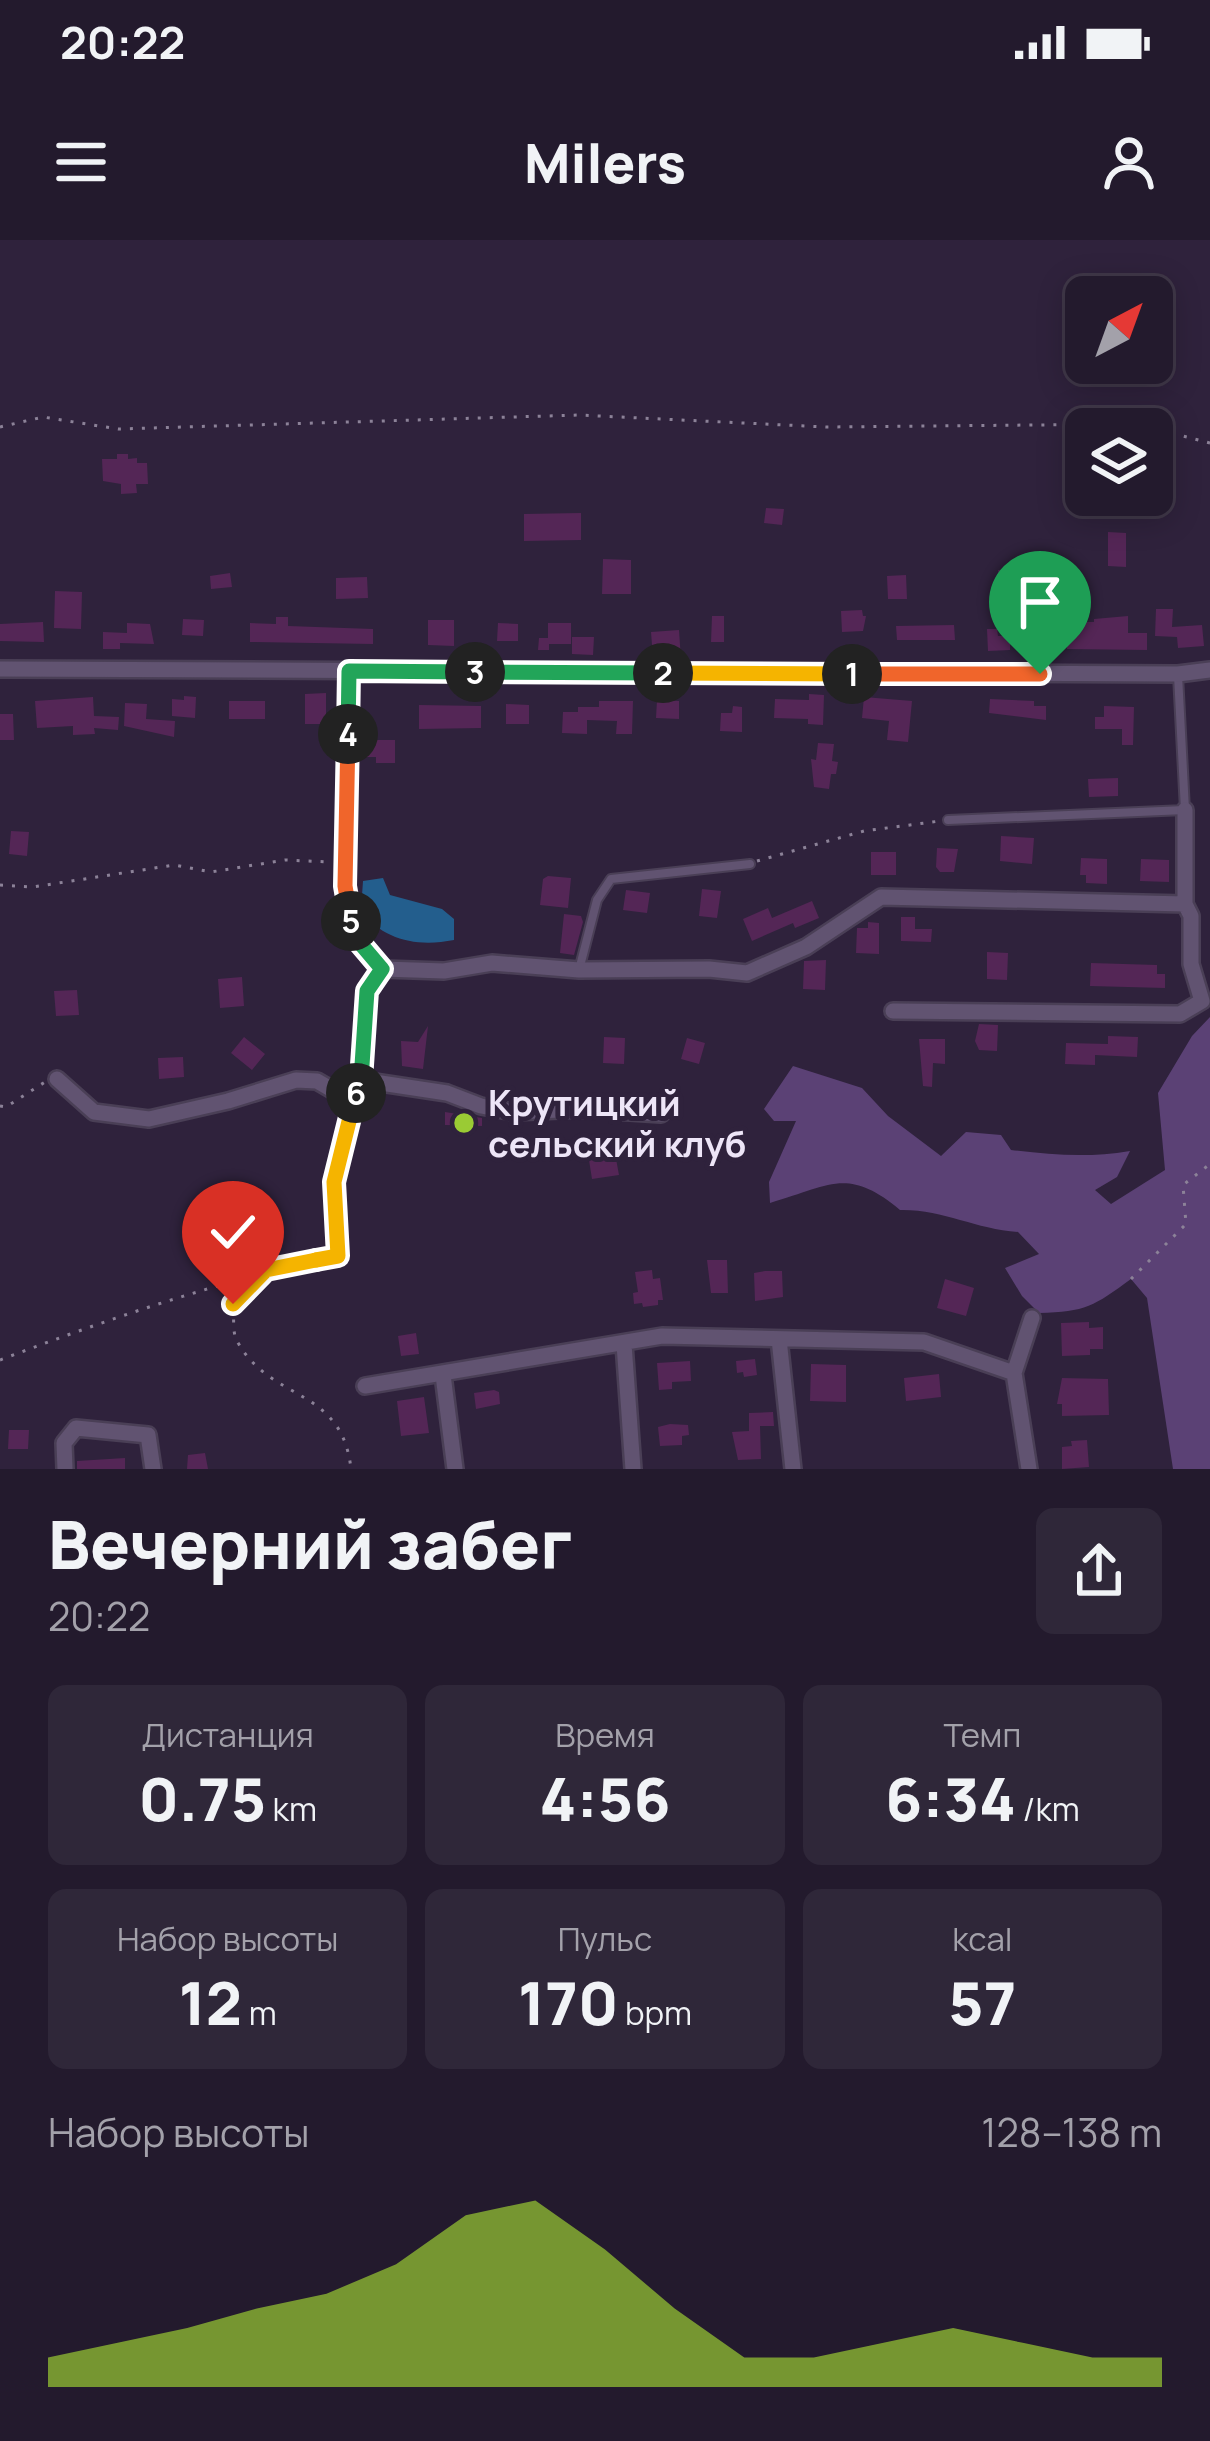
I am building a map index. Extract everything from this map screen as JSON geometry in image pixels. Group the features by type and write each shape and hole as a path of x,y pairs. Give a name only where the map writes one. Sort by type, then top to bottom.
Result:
{"street":[{"path":"0,669 1178,674 1210,670"},
{"path":"349,671 346,863 354,936 382,969 445,971 492,963 748,973 806,946 881,898 1185,904"},
{"path":"893,1011 1180,1014 1202,1001 1191,964 1191,916 1185,904 1185,810"},
{"path":"57,1079 94,1112 149,1119 296,1080 317,1081 353,1102 361,1080 367,991 382,969"},
{"path":"361,1080 447,1093 513,1112 583,1109 661,1114"},
{"path":"1029,1469 1014,1372 1032,1318"},
{"path":"364,1386 662,1336 924,1342 1014,1372"},
{"path":"779,1339 793,1469"},
{"path":"624,1344 633,1469"},
{"path":"443,1375 455,1469"},
{"path":"65,1469 64,1444 76,1428 148,1435 153,1469"}],"lane":[{"path":"948,820 1185,810 1178,674"},
{"path":"579,970 597,900 611,879 750,864"}],"path":[{"path":"0,427 44,417 118,429 579,415 826,428 1136,424 1210,443"},
{"path":"750,864 864,831 948,820"},
{"path":"0,885 33,886 174,866 211,872 285,860 346,863"},
{"path":"0,1106 57,1079"},
{"path":"0,1360 117,1316 266,1270 338,1256 334,1182 353,1102"},
{"path":"1131,1279 1186,1224 1183,1185 1210,1163"},
{"path":"266,1270 233,1304 235,1339 261,1370 331,1414 349,1447 351,1469"}],"shaded area":[{"path":"1210,1017 1210,1469 1173,1469 1147,1298 1131,1279 1089,1306 1039,1313 1005,1268 1039,1254 1018,1232 900,1210 882,1196 851,1184 824,1186 770,1203 769,1182 796,1121 774,1121 764,1109 793,1066 862,1088 888,1116 941,1156 966,1132 1001,1135 1011,1150 1070,1155 1130,1151 1117,1177 1095,1190 1111,1204 1165,1170 1158,1093 1192,1036"}],"water":[{"path":"383,878 390,895 442,909 454,919 454,940 427,943 380,929 361,910 363,881"}],"building":[{"path":"117,454 147,463 148,484 136,484 137,493 121,494 121,484 103,481 102,459 117,459"},
{"path":"766,508 784,509 782,525 764,523"},
{"path":"581,513 581,540 524,541 524,514"},
{"path":"1108,532 1126,533 1126,567 1108,566"},
{"path":"603,559 631,560 631,594 602,594"},
{"path":"998,570 1013,570 1013,579 1018,579 1014,604 999,604"},
{"path":"230,573 232,587 211,589 210,576"},
{"path":"906,575 907,599 888,599 887,576"},
{"path":"367,577 368,598 336,599 336,578"},
{"path":"55,591 82,592 81,629 54,628"},
{"path":"1156,609 1173,609 1172,627 1202,625 1204,646 1178,648 1177,637 1155,636"},
{"path":"862,610 866,616 863,631 842,632 841,611"},
{"path":"712,616 724,616 724,642 711,642"},
{"path":"1128,616 1128,633 1147,633 1147,650 1067,649 1067,626"},
{"path":"276,617 288,617 288,626 373,629 373,644 250,642 250,623 276,624"},
{"path":"183,619 204,620 203,636 182,635"},
{"path":"428,620 454,620 454,646 428,645"},
{"path":"43,622 44,642 0,641 0,624"},
{"path":"127,623 150,624 154,644 120,643 120,649 103,649 103,632 127,633"},
{"path":"498,623 518,624 518,641 497,641"},
{"path":"548,623 571,623 571,644 549,644 549,650 538,650 539,638 548,638"},
{"path":"954,625 955,640 897,640 896,626"},
{"path":"987,629 1010,636 1010,650 988,651"},
{"path":"679,630 681,660 672,660 670,644 652,645 651,632"},
{"path":"572,637 594,637 593,655 572,654"},
{"path":"326,693 326,724 305,724 305,694"},
{"path":"809,694 824,695 823,725 808,724 808,719 774,718 775,699 809,700"},
{"path":"184,696 196,697 195,718 172,716 172,699 184,700"},
{"path":"93,697 94,716 119,717 118,730 94,728 95,734 73,735 73,726 37,728 35,701"},
{"path":"864,697 912,701 908,742 887,740 889,721 862,718"},
{"path":"990,699 1034,701 1034,706 1046,706 1046,720 989,713"},
{"path":"657,700 679,701 679,719 656,718"},
{"path":"229,701 265,701 265,719 229,719"},
{"path":"599,701 633,701 632,734 616,734 617,721 587,720 587,734 562,733 563,712 599,707"},
{"path":"125,703 147,704 146,719 175,721 174,737 124,726"},
{"path":"506,704 529,705 529,724 506,724"},
{"path":"419,705 481,706 481,728 419,729"},
{"path":"733,706 742,707 742,732 720,731 721,713 732,713"},
{"path":"1104,706 1134,707 1133,745 1122,745 1122,729 1095,729 1095,717 1104,717"},
{"path":"0,714 13,714 14,740 0,740"},
{"path":"364,740 395,740 395,763 376,763 376,757 364,757"},
{"path":"818,743 834,744 832,761 838,762 829,789 814,787 811,759 816,760"},
{"path":"1118,778 1118,796 1089,797 1088,779"},
{"path":"11,831 29,832 27,856 9,854"},
{"path":"1001,836 1034,838 1032,864 1000,861"},
{"path":"937,848 958,849 954,872 940,872 936,867"},
{"path":"871,852 896,852 896,875 871,875"},
{"path":"1081,858 1107,859 1107,884 1086,883 1086,875 1080,875"},
{"path":"1141,859 1169,860 1169,882 1140,881"},
{"path":"571,878 568,908 540,905 543,879"},
{"path":"702,889 721,891 717,918 699,916"},
{"path":"626,890 650,893 647,913 623,910"},
{"path":"812,901 819,918 795,928 793,923 752,941 743,919 768,908 772,918"},
{"path":"564,914 581,916 583,922 574,955 560,953"},
{"path":"901,917 915,917 915,929 932,929 931,942 901,941"},
{"path":"868,922 879,923 879,954 856,953 857,928 868,928"},
{"path":"987,952 1008,953 1007,980 987,979"},
{"path":"826,960 825,990 803,989 804,961"},
{"path":"1091,963 1157,965 1157,974 1165,974 1165,988 1090,986"},
{"path":"242,977 244,1006 220,1008 218,979"},
{"path":"77,990 79,1015 56,1016 54,991"},
{"path":"979,1024 998,1025 997,1051 979,1050 975,1041"},
{"path":"428,1026 423,1069 402,1066 401,1041 418,1042"},
{"path":"1108,1036 1138,1037 1137,1057 1095,1055 1095,1065 1065,1064 1066,1043 1108,1044"},
{"path":"244,1037 265,1054 252,1070 231,1053"},
{"path":"604,1037 625,1038 624,1064 603,1063"},
{"path":"687,1038 705,1043 699,1064 681,1059"},
{"path":"919,1039 945,1039 945,1064 933,1063 932,1087 923,1086"},
{"path":"183,1057 184,1077 159,1079 158,1058"},
{"name":"Крутицкий сельский клуб","path":"445,1112 482,1118 482,1126 445,1125"},
{"path":"612,1137 619,1175 592,1179 586,1141"},
{"path":"707,1260 727,1260 728,1293 711,1293"},
{"path":"652,1270 653,1279 660,1278 663,1300 658,1305 634,1304 633,1293 638,1292 635,1272"},
{"path":"782,1271 783,1297 755,1301 754,1273"},
{"path":"945,1279 974,1288 966,1316 937,1308"},
{"path":"1089,1322 1089,1328 1103,1327 1103,1349 1090,1349 1090,1355 1062,1356 1061,1323"},
{"path":"416,1333 419,1354 401,1356 398,1336"},
{"path":"755,1359 757,1375 737,1373 736,1361"},
{"path":"690,1361 691,1381 672,1382 672,1389 659,1390 657,1363"},
{"path":"811,1364 846,1365 846,1402 810,1401"},
{"path":"939,1374 941,1397 906,1401 904,1378"},
{"path":"1062,1378 1108,1379 1109,1415 1062,1416 1062,1404 1057,1404"},
{"path":"499,1392 500,1404 476,1409 474,1393"},
{"path":"424,1397 429,1433 401,1436 397,1401"},
{"path":"773,1412 774,1426 760,1426 761,1459 738,1460 732,1432 749,1431 749,1413"},
{"path":"688,1425 689,1435 682,1436 682,1445 660,1446 658,1427"},
{"path":"9,1430 29,1430 28,1449 8,1449"},
{"path":"1087,1440 1089,1467 1062,1469 1062,1447"},
{"path":"205,1453 208,1469 187,1469 188,1455"},
{"path":"125,1458 125,1469 77,1469 77,1461"}],"place":[{"name":"Крутицкий сельский клуб","path":"464,1123"}],"route":[{"path":"233,1304 266,1270 338,1256 334,1182 361,1080 367,991 382,969 354,936 345,886 349,671 1040,674"}]}
